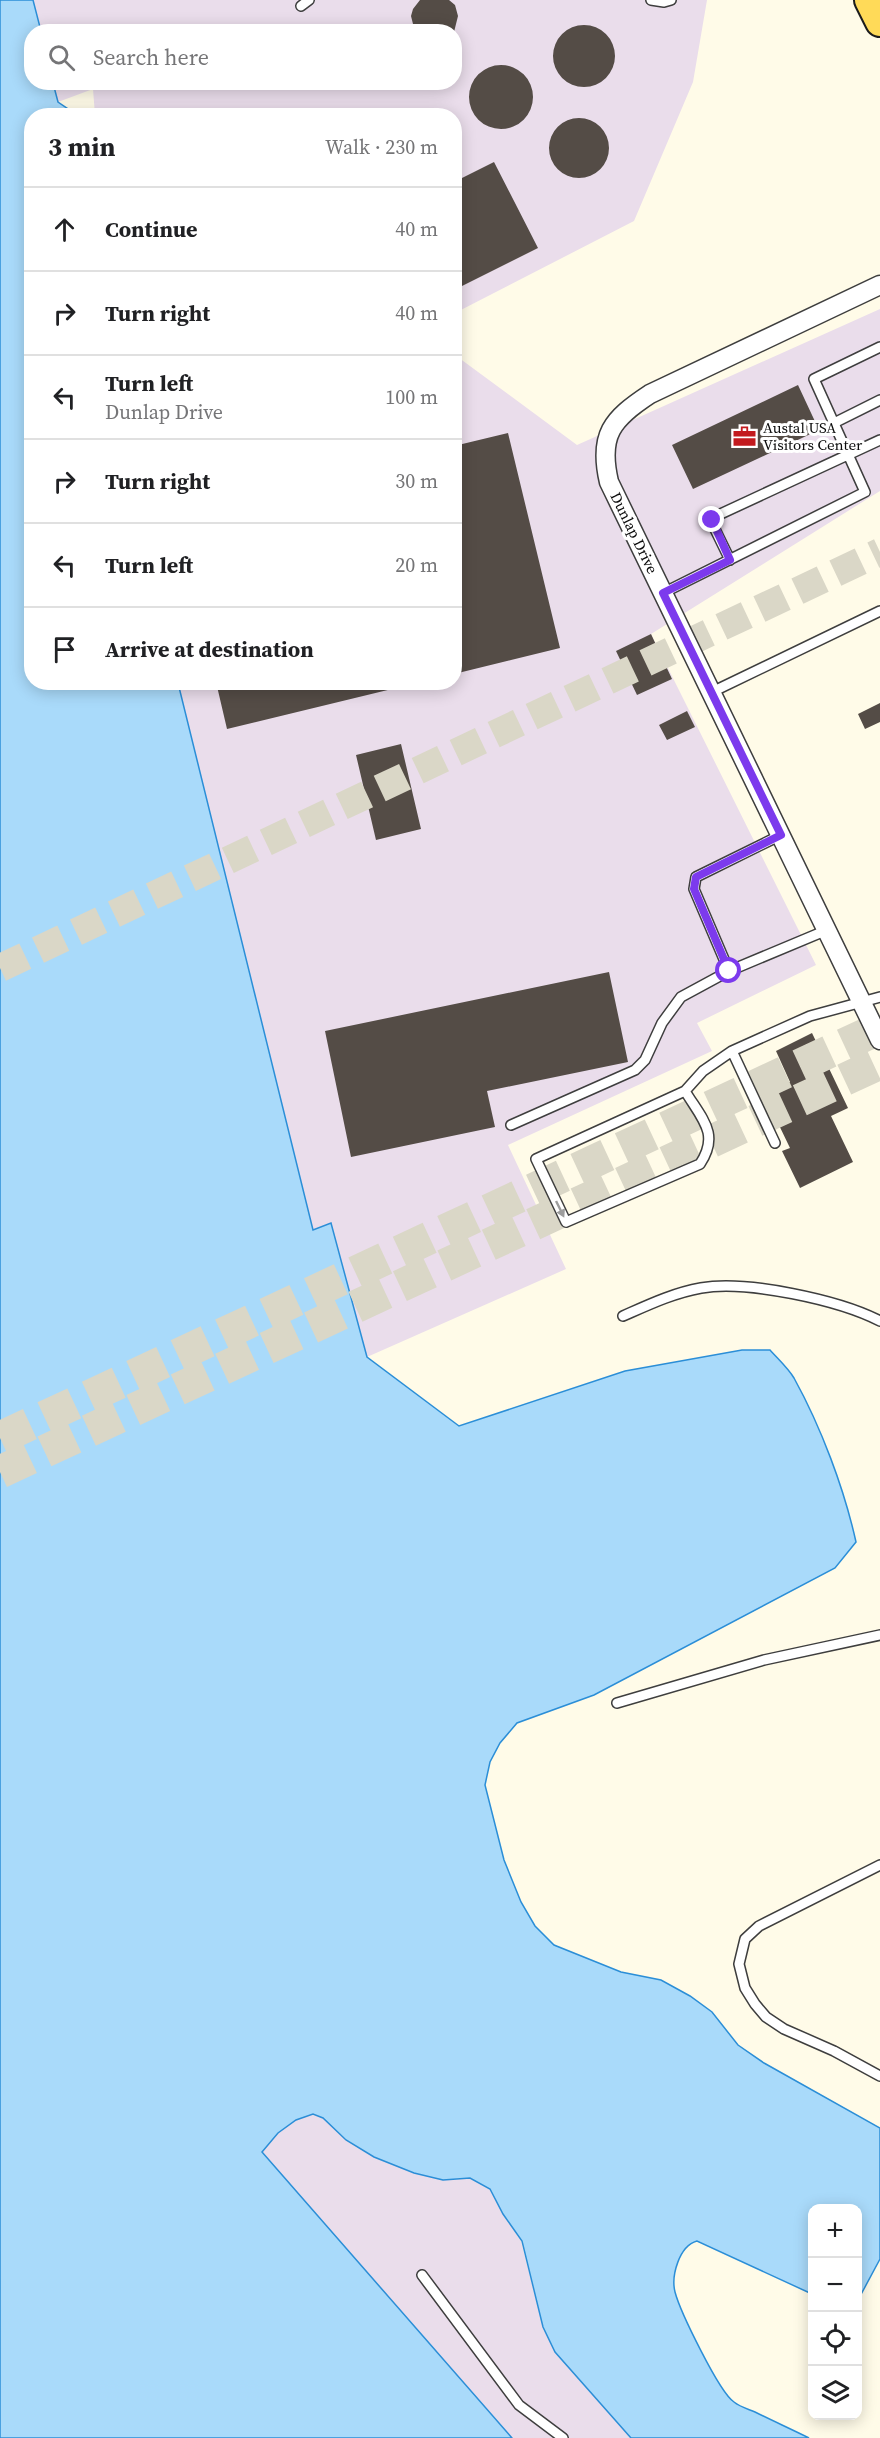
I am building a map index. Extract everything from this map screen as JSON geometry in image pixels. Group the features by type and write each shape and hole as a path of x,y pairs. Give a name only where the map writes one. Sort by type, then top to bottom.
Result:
{"main road":[{"path":"869,0 880,22"}],"street":[{"name":"Dunlap Drive","path":"880,285 650,394 627,409 614,424 606,442 604,460 609,482 880,1040"}],"lane":[{"path":"651,0 664,2 670,0"},
{"path":"663,593 865,492 814,379 880,347"},
{"path":"834,423 880,400"},
{"path":"730,560 712,523 714,517 880,440"},
{"path":"712,692 880,611"},
{"path":"729,971 694,889 696,877 781,835"},
{"path":"511,1125 635,1070 645,1059 662,1023 681,998 729,971 827,930"},
{"path":"685,1091 710,1134 709,1150 700,1164 566,1222 536,1160 685,1091 703,1071 732,1052 810,1016 880,997"},
{"path":"732,1052 775,1143"},
{"path":"623,1316 678,1293 703,1287 725,1286 769,1290 829,1303 880,1321"},
{"path":"617,1703 764,1660 880,1635"},
{"path":"880,1865 759,1926 745,1939 739,1964 745,1988 766,2017 784,2029 834,2051 880,2076"},
{"path":"422,2275 519,2405 563,2438"}],"shaded area":[{"path":"33,0 707,0 693,82 634,221 462,309 462,108 94,108 93,90 462,90 462,24 39,24"},
{"path":"55,90 90,90 58,102"},
{"path":"880,309 880,491 651,634 816,965 697,1023 712,1051 508,1145 566,1269 367,1357 331,1224 313,1231 180,690 462,690 462,360 577,445"},
{"path":"313,2114 443,2180 470,2178 490,2189 521,2241 543,2327 555,2352 631,2438 512,2438 262,2152 278,2133 296,2119"}],"water":[{"path":"0,0 33,0 39,24 24,24 24,90 55,90 58,102 67,108 24,108 24,690 180,690 313,1230 331,1223 367,1357 459,1426 625,1371 742,1350 770,1350 794,1378 822,1437 838,1479 856,1542 835,1568 594,1695 517,1723 500,1743 490,1762 485,1785 504,1860 521,1902 535,1926 554,1945 621,1972 661,1980 690,1996 712,2012 738,2045 764,2063 880,2128 880,2259 862,2293 862,2204 808,2204 808,2292 697,2241 685,2249 675,2270 674,2285 678,2302 692,2333 727,2395 739,2405 809,2438 631,2438 555,2352 543,2327 522,2241 503,2214 490,2189 470,2178 443,2180 414,2173 374,2157 346,2140 323,2118 313,2114 296,2120 278,2133 262,2152 512,2438 0,2438"}],"building":[{"path":"420,0 449,0 455,5 458,16 456,24 413,24 411,16"},
{"path":"584,25 606,34 615,56 606,78 584,87 562,78 553,56 562,34"},
{"path":"495,65 507,65 524,74 531,85 533,97 531,109 524,120 507,129 495,129 483,124 474,115 469,103 469,91 474,79 483,70"},
{"path":"579,118 600,127 609,148 600,169 579,178 558,169 549,148 558,127"},
{"path":"494,162 538,248 462,286 462,178"},
{"name":"Austal USA Visitors Center","path":"798,385 819,430 693,489 672,445"},
{"path":"508,433 560,648 462,672 462,444"},
{"path":"651,634 672,679 637,695 616,651"},
{"path":"218,690 388,690 227,729"},
{"path":"880,703 880,722 865,729 858,714"},
{"path":"687,711 695,727 667,740 659,725"},
{"path":"401,744 421,829 376,840 356,755"},
{"path":"609,972 628,1062 487,1091 495,1127 351,1157 325,1031"},
{"path":"812,1033 848,1108 831,1116 853,1162 800,1188 782,1151 790,1148 764,1094 790,1082 776,1051"}],"tunnel":[{"path":"0,968 880,552"},
{"path":"0,1438 880,1028"},
{"path":"0,1472 880,1063"}],"place":[{"name":"Austal USA Visitors Center","path":"745,437"}],"route":[{"path":"712,520 730,560 663,593 781,835 696,877 694,889 729,971"}]}
